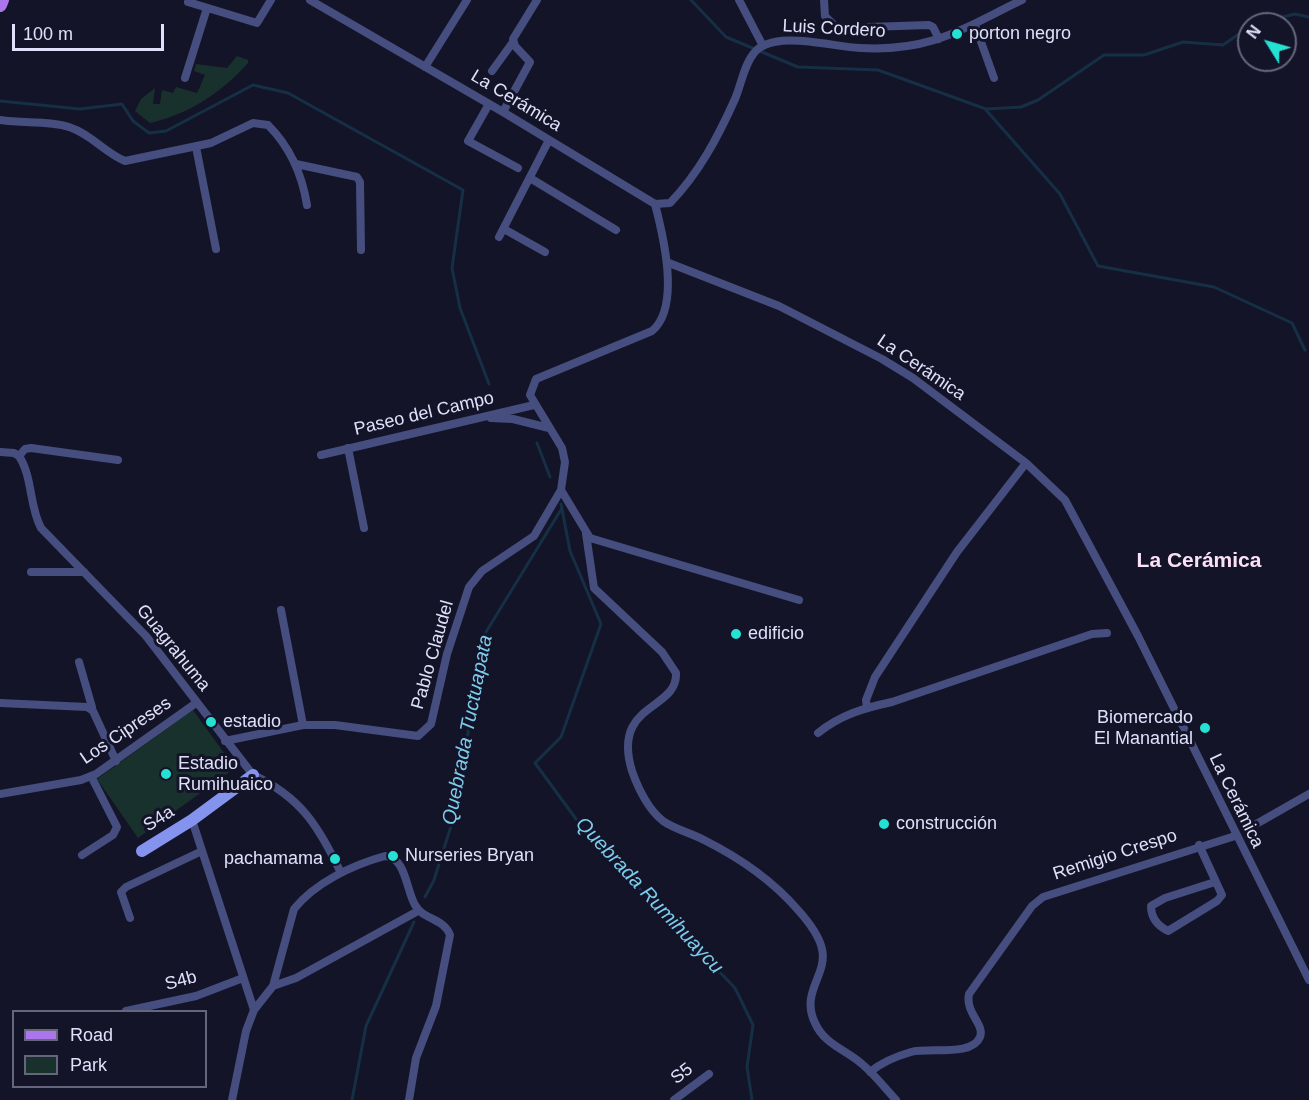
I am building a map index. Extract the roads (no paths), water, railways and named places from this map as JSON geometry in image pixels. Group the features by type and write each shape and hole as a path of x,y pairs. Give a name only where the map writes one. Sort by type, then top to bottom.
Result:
{"main road":[{"path":"0,5 2,0"}],"street":[{"path":"188,2 257,23 271,0"},
{"name":"La Cerámica","path":"310,0 503,112 655,204"},
{"path":"424,67 467,0"},
{"path":"492,71 513,42 537,0"},
{"path":"739,0 763,46"},
{"path":"824,0 825,16 837,28 929,25 939,39"},
{"name":"Luis Cordero","path":"655,204 670,203 700,166 726,119 748,63 754,53 763,46 781,41 859,48 901,48 939,39 975,25 1022,0"},
{"path":"185,78 207,8"},
{"path":"975,25 994,78"},
{"path":"503,112 530,62 513,42"},
{"path":"489,104 468,141 518,168"},
{"path":"0,120 70,127 86,134 115,157 125,160 195,147 253,123 268,124 278,135 296,164 304,186 307,205"},
{"path":"500,237 549,140"},
{"path":"195,147 216,249"},
{"path":"296,164 353,174 357,177 360,182 361,250"},
{"path":"530,178 616,230"},
{"path":"534,405 530,395 536,379 646,335 658,327 663,314 669,263 655,204"},
{"path":"504,229 545,252"},
{"name":"La Cerámica","path":"669,263 779,306 882,358 913,378 1026,463 1065,500 1138,636 1235,836 1306,968 1309,980"},
{"name":"Paseo del Campo","path":"321,455 534,405"},
{"name":"Pablo Claudel","path":"225,741 303,725 335,725 418,736 425,732 431,724 447,654 469,587 482,571 534,536 561,490 565,462 562,448 534,405"},
{"path":"482,417 513,419 549,428"},
{"path":"0,452 14,453 19,456 25,449 31,448 118,460"},
{"path":"348,448 364,528"},
{"name":"Guagrahuma","path":"19,456 25,465 36,519 41,528 146,636 253,775 276,786 305,811 324,837 341,873"},
{"path":"867,708 866,700 881,667 957,552 1026,463"},
{"path":"561,490 590,538 799,600"},
{"path":"586,534 594,588 662,652 676,673 676,679 669,691 639,716 628,733 632,771 648,806 663,821 704,840 746,864 797,909 822,948 821,964 810,997 815,1023 831,1045 855,1058 896,1100"},
{"path":"31,572 84,572"},
{"path":"281,610 303,725"},
{"path":"818,733 834,720 867,708 892,702 1092,633 1107,633"},
{"path":"79,662 92,708 89,708"},
{"path":"0,703 89,708 93,711 116,761"},
{"name":"Los Cipreses","path":"0,794 81,780 92,776 196,703"},
{"name":"S4a","path":"142,851 192,820 253,775"},
{"path":"82,855 113,835 117,827 92,776"},
{"path":"1251,827 1309,794"},
{"path":"192,820 254,1010"},
{"name":"Remigio Crespo","path":"870,1072 880,1064 911,1052 931,1049 963,1050 976,1042 981,1035 980,1027 969,1010 969,994 1032,906 1043,897 1199,845 1235,836"},
{"path":"1199,845 1221,895 1217,901 1168,931 1159,927 1150,906 1165,898 1215,882"},
{"path":"130,918 121,892 202,851"},
{"path":"232,1100 246,1031 254,1010 273,986 294,909 302,900 341,873 378,858 391,856 403,871 408,892 418,911 442,923 450,935 436,1006 416,1058 410,1100"},
{"path":"273,986 296,978 418,911"},
{"name":"S4b","path":"131,1010 196,996 243,978"},
{"name":"S5","path":"674,1100 709,1074"}],"waterway":[{"path":"691,0 726,37 798,67 878,70 986,109 1021,107 1038,100 1104,55 1144,55 1183,42 1223,45 1237,35"},
{"path":"1297,14 1309,17"},
{"name":"Quebrada Rumihuaycu","path":"0,101 80,109 122,104 133,121 149,133 166,131 253,85 288,93 463,190 452,268 460,308 489,384"},
{"path":"986,110 1060,194 1098,266 1214,287 1292,323 1305,350"},
{"name":"Quebrada Rumihuaycu","path":"537,443 550,477"},
{"name":"Quebrada Rumihuaycu","path":"561,504 570,551 601,624 561,737 535,763 587,834 735,988 753,1025 747,1067 752,1100"},
{"name":"Quebrada Tuctuapata","path":"425,897 434,880 452,823 486,632 562,508"},
{"name":"Quebrada Tuctuapata","path":"352,1100 366,1026 414,922"}],"place":[{"name":"porton negro","path":"957,34"},
{"name":"edificio","path":"736,634"},
{"name":"estadio","path":"211,722"},
{"name":"Biomercado El Manantial","path":"1205,728"},
{"name":"Estadio Rumihuaico","path":"166,774"},
{"name":"construcción","path":"884,824"},
{"name":"Nurseries Bryan","path":"393,856"},
{"name":"pachamama","path":"335,859"}],"district":[{"name":"La Cerámica","path":"1199,561"}]}
